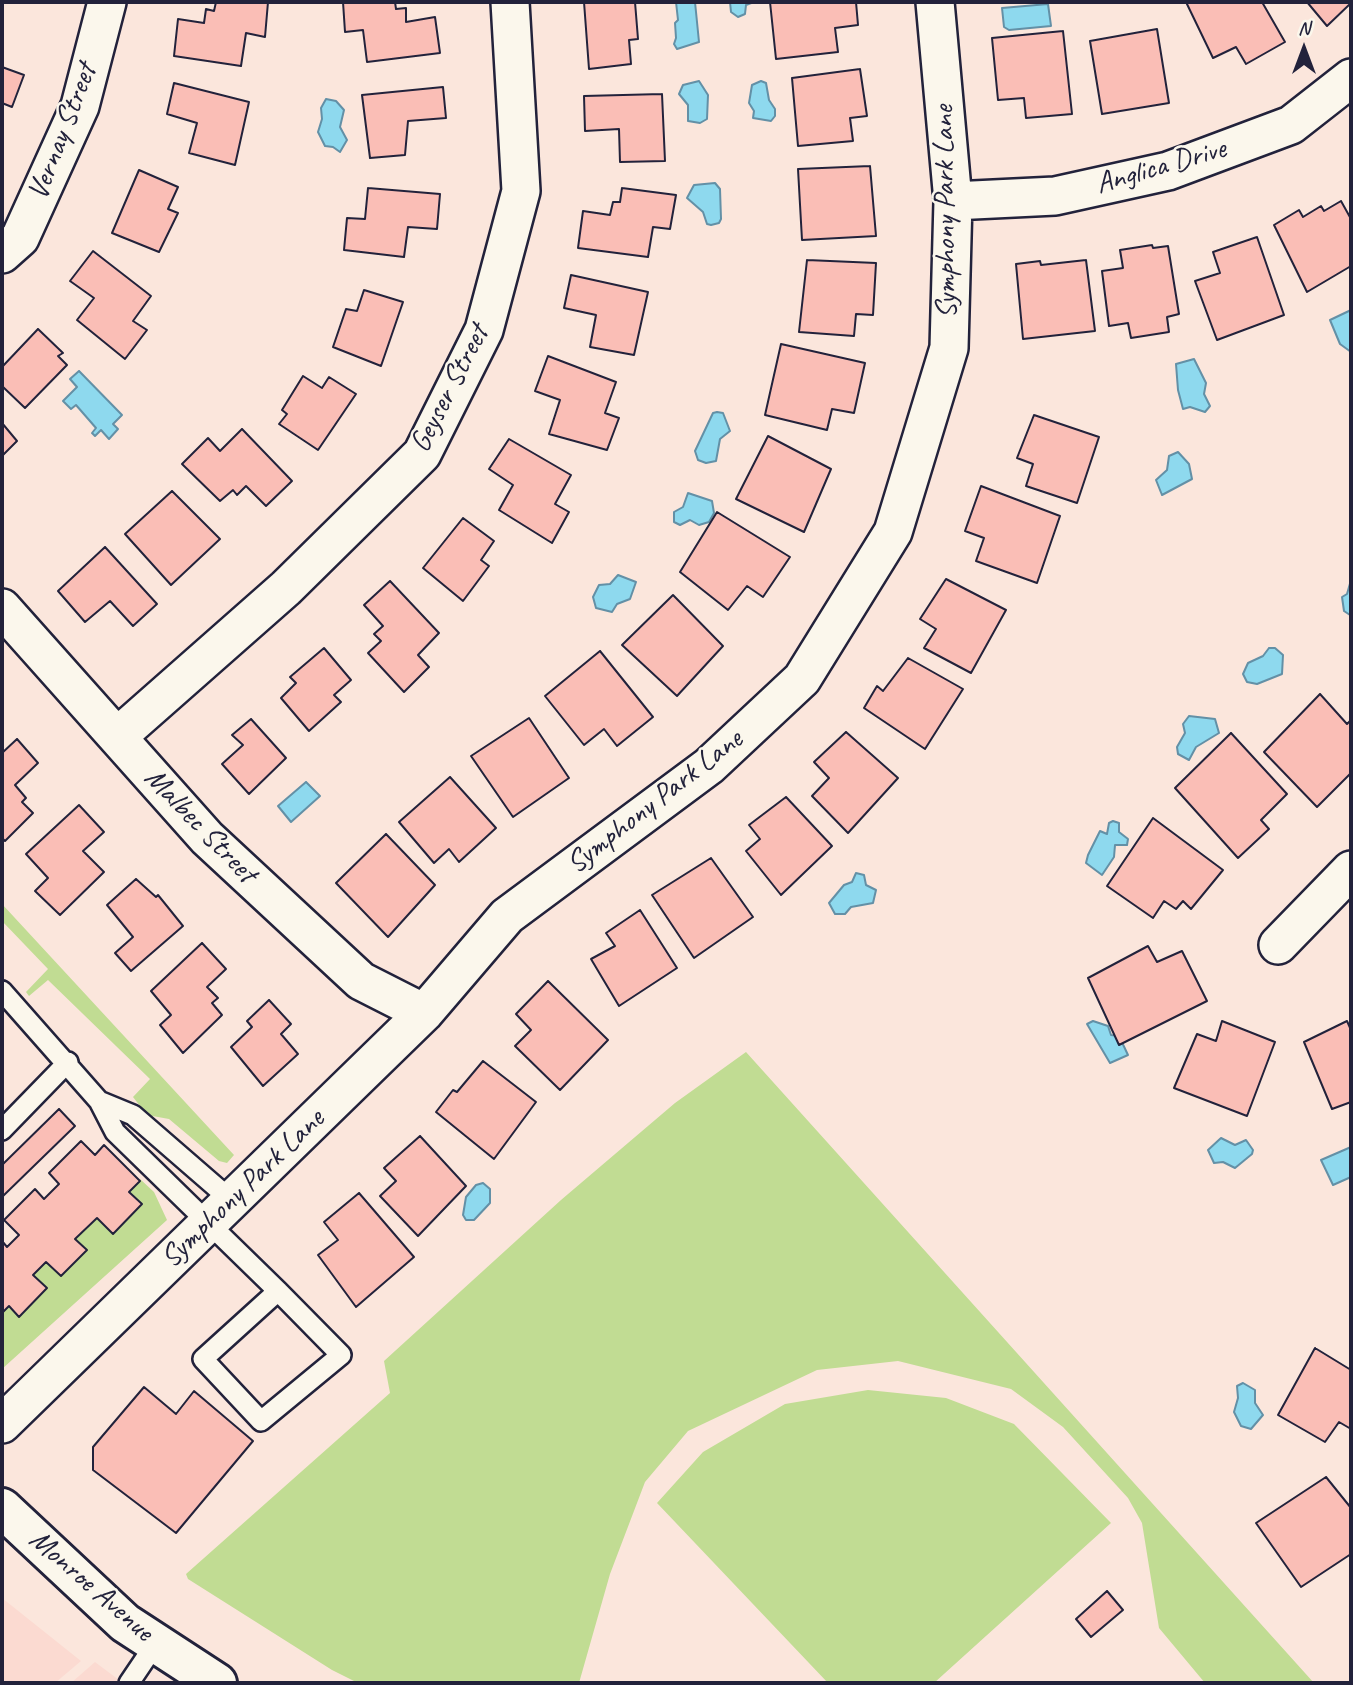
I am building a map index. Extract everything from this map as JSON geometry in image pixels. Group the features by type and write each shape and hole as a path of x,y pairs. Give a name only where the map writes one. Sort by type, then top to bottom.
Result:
{"street":[{"name":"Vernay Street","path":"2,254 20,239 80,106 107,2"},
{"name":"Geyser Street","path":"117,737 286,588 422,454 484,330 521,191 510,2"},
{"name":"Symphony Park Lane","path":"2,1424 424,1013 507,916 709,765 802,679 893,532 949,348 953,201 935,2"},
{"name":"Anglica Drive","path":"953,201 1055,196 1168,171 1291,125 1351,78"},
{"name":"Malbec Street","path":"2,608 207,838 362,981 424,1013"},
{"path":"1278,945 1351,870"},
{"name":"Monroe Avenue","path":"2,1508 125,1623 218,1683"}],"lane":[{"path":"4,999 68,1062 99,1101 115,1132 130,1147 219,1212"},
{"path":"2,1130 68,1062"},
{"path":"99,1101 133,1115 149,1128 219,1212 278,1290 341,1355 261,1421 203,1359 278,1290"},
{"path":"130,1147 149,1128"},
{"path":"129,1683 156,1643"}],"shaded area":[{"path":"2,1598 81,1661 55,1683 2,1683"},
{"path":"95,1662 123,1683 71,1683"}],"green space":[{"path":"2,904 234,1155 227,1163 219,1161 169,1119 147,1115 133,1097 150,1079 48,980 29,996 26,992 48,969 2,921"},
{"path":"746,1052 1314,1683 1205,1683 1159,1628 1142,1523 1128,1498 1063,1427 1011,1389 898,1361 817,1370 688,1431 645,1482 610,1574 579,1683 358,1683 332,1670 188,1579 186,1574 390,1393 384,1361 561,1200 675,1103"},
{"path":"140,1179 154,1192 167,1220 2,1369 2,1313 9,1306 19,1316 47,1288 33,1275 46,1262 86,1250 75,1239 97,1218 113,1234 142,1205 128,1192"},
{"path":"868,1390 946,1398 1014,1424 1111,1523 934,1683 828,1683 657,1503 703,1452 785,1404"}],"water":[{"path":"676,2 695,2 699,42 677,49 674,44 675,23 678,20"},
{"path":"730,2 754,2 746,5 745,14 738,17 731,12"},
{"path":"1048,4 1051,26 1009,30 1004,27 1002,8"},
{"path":"699,81 708,95 707,119 700,123 688,121 688,105 679,94 683,85"},
{"path":"761,81 766,83 769,100 775,109 775,116 771,121 753,118 754,111 749,103 752,85"},
{"path":"326,99 336,101 344,110 340,127 347,140 340,152 325,146 318,132 322,119 321,108"},
{"path":"715,183 720,189 721,219 719,223 711,225 707,224 703,212 687,198 694,185"},
{"path":"1351,310 1351,352 1340,344 1330,320"},
{"path":"1194,359 1206,383 1204,394 1210,406 1205,412 1190,407 1183,409 1178,390 1176,364"},
{"path":"79,371 122,415 113,424 118,429 109,439 101,430 95,436 92,433 96,428 76,405 71,409 63,401 77,387 70,379"},
{"path":"713,413 723,413 730,431 720,439 716,461 706,463 698,460 695,451"},
{"path":"1178,452 1189,464 1192,479 1162,495 1156,480 1167,470 1169,456"},
{"path":"688,493 712,501 714,513 709,522 699,525 690,520 680,525 674,522 674,512 683,507"},
{"path":"618,575 636,582 630,599 617,604 612,612 596,608 593,597 599,585 610,584"},
{"path":"1351,580 1350,615 1344,611 1342,597 1347,594"},
{"path":"1269,648 1275,648 1283,655 1282,674 1257,684 1247,682 1243,674 1248,663 1263,656"},
{"path":"1189,716 1215,719 1219,733 1196,747 1189,760 1178,754 1177,747 1185,733 1183,724"},
{"path":"306,782 320,796 291,822 278,806"},
{"path":"1109,823 1119,823 1119,832 1128,839 1127,845 1115,845 1114,857 1102,875 1086,863 1100,831 1107,834"},
{"path":"856,873 864,875 866,885 876,890 873,903 851,907 845,914 835,914 829,903 844,885 852,882"},
{"path":"1093,1021 1108,1026 1111,1035 1119,1036 1128,1055 1110,1063 1087,1024"},
{"path":"1221,1138 1235,1145 1246,1140 1253,1150 1252,1154 1235,1168 1223,1162 1214,1163 1208,1150"},
{"path":"1351,1147 1351,1177 1333,1185 1321,1160"},
{"path":"483,1183 490,1189 490,1203 474,1220 466,1220 463,1215 466,1197 476,1185"},
{"path":"1243,1383 1255,1390 1255,1403 1263,1415 1251,1429 1241,1426 1234,1412 1238,1398 1237,1386"}],"building":[{"path":"216,2 268,2 265,37 246,33 241,66 174,56 178,19 204,23 206,9 214,11"},
{"path":"343,2 395,2 396,9 406,8 406,22 435,17 440,53 367,62 363,30 345,32"},
{"path":"584,2 635,2 638,39 629,40 631,64 589,69"},
{"path":"770,2 856,2 858,25 835,28 838,52 776,59"},
{"path":"1186,2 1262,2 1285,42 1246,64 1236,47 1213,58"},
{"path":"1307,2 1351,2 1351,3 1327,26"},
{"path":"1157,29 1169,103 1102,114 1090,41"},
{"path":"1063,31 1072,114 1026,118 1024,98 998,100 992,38"},
{"path":"2,67 24,75 12,107 2,103"},
{"path":"860,69 867,116 850,118 853,141 798,146 792,78"},
{"path":"174,83 249,102 235,165 189,153 197,123 167,114"},
{"path":"443,87 446,118 408,121 405,155 370,158 362,95"},
{"path":"662,94 665,161 620,162 619,129 585,131 584,96"},
{"path":"870,166 876,236 802,240 798,169"},
{"path":"139,170 178,187 168,209 178,213 159,252 112,233"},
{"path":"368,188 440,194 437,229 408,227 404,257 344,250 347,218 365,219"},
{"path":"622,188 676,195 670,229 653,227 648,257 578,248 583,211 610,215 613,202 620,202"},
{"path":"1341,201 1351,219 1351,266 1307,292 1274,225 1299,210 1303,217 1321,206 1324,211"},
{"path":"1257,237 1284,315 1217,340 1195,281 1220,273 1213,252"},
{"path":"1152,245 1153,248 1168,246 1179,314 1167,317 1169,332 1131,338 1128,323 1109,326 1102,271 1123,268 1120,250"},
{"path":"93,251 151,296 133,321 147,330 125,359 77,320 94,298 70,281"},
{"path":"807,260 876,263 873,315 856,314 854,336 799,332"},
{"path":"1086,260 1095,331 1023,339 1016,264 1040,261 1041,265"},
{"path":"571,275 648,292 634,355 590,347 596,315 564,308"},
{"path":"364,290 403,302 381,366 333,347 346,309 357,311"},
{"path":"38,329 63,353 58,356 67,365 25,408 2,386 2,367"},
{"path":"781,344 865,363 854,413 832,409 827,430 765,415"},
{"path":"548,356 616,382 605,413 619,418 607,450 549,434 560,400 535,391"},
{"path":"303,376 322,388 329,377 356,394 318,450 279,424 287,414 282,410"},
{"path":"1034,415 1099,437 1077,503 1026,486 1033,464 1017,458"},
{"path":"2,423 17,441 2,456"},
{"path":"242,429 292,481 266,506 246,486 237,495 233,490 220,501 182,464 208,438 220,451"},
{"path":"768,436 831,469 804,532 736,499"},
{"path":"509,439 571,475 555,504 569,512 552,543 499,510 513,485 489,469"},
{"path":"981,486 1060,516 1037,583 976,561 984,538 965,531"},
{"path":"172,491 220,539 171,585 125,534"},
{"path":"717,512 790,557 763,597 747,586 728,610 680,572"},
{"path":"463,518 494,541 481,560 489,566 463,601 423,568"},
{"path":"105,547 157,604 133,626 110,601 85,622 58,591"},
{"path":"946,579 1006,610 971,673 924,648 936,629 920,619"},
{"path":"390,581 439,633 418,655 429,667 404,692 368,653 381,641 374,634 383,626 364,605"},
{"path":"673,595 723,646 677,696 622,645"},
{"path":"324,648 351,680 334,695 341,702 309,731 281,698 296,683 290,677"},
{"path":"600,651 653,717 617,746 604,729 584,745 545,696"},
{"path":"908,658 963,689 925,749 864,708 877,686 883,691"},
{"path":"1320,694 1347,724 1351,720 1351,773 1317,807 1264,752"},
{"path":"529,718 569,778 513,817 471,756"},
{"path":"251,719 286,758 249,794 222,764 243,745 232,735"},
{"path":"846,732 898,778 848,833 812,796 829,778 814,762"},
{"path":"1231,733 1287,794 1261,820 1269,829 1238,858 1175,788"},
{"path":"17,739 38,763 15,785 26,798 22,802 33,813 5,841 2,838 2,753"},
{"path":"450,777 496,828 459,862 449,849 434,863 399,822"},
{"path":"786,797 832,846 781,895 746,851 760,839 749,825"},
{"path":"79,805 104,832 83,851 104,872 60,915 35,891 48,878 26,854"},
{"path":"1153,818 1223,870 1191,909 1183,901 1176,909 1164,901 1153,918 1107,886"},
{"path":"386,834 435,885 388,937 336,883"},
{"path":"711,858 753,917 694,958 652,895"},
{"path":"136,879 156,897 158,895 183,926 131,971 115,953 133,937 107,905"},
{"path":"640,910 677,968 619,1006 591,959 615,946 606,933"},
{"path":"202,943 226,969 207,987 218,998 212,1003 222,1015 183,1053 160,1025 171,1015 151,991"},
{"path":"1148,946 1157,962 1182,951 1207,1001 1119,1045 1088,978"},
{"path":"548,981 608,1040 560,1090 515,1046 531,1030 516,1014"},
{"path":"269,1000 291,1024 281,1034 298,1054 263,1086 231,1047 252,1027 247,1021"},
{"path":"1222,1021 1275,1042 1247,1116 1174,1088 1197,1034 1216,1041"},
{"path":"1347,1021 1351,1030 1351,1102 1332,1109 1304,1042"},
{"path":"483,1061 536,1102 494,1159 436,1112 453,1090 457,1092"},
{"path":"59,1109 75,1126 2,1197 2,1165"},
{"path":"420,1136 466,1186 418,1236 380,1196 396,1181 384,1168"},
{"path":"81,1141 95,1155 104,1145 140,1181 129,1192 142,1204 113,1234 97,1218 75,1239 87,1250 61,1276 46,1262 33,1275 47,1288 19,1317 9,1306 2,1313 2,1241 7,1247 19,1235 4,1220 35,1189 44,1199 59,1184 49,1173"},
{"path":"359,1193 414,1257 356,1307 318,1255 338,1240 324,1222"},
{"path":"1315,1348 1351,1370 1351,1429 1339,1422 1325,1442 1278,1415"},
{"path":"144,1387 176,1414 194,1391 253,1441 176,1533 93,1470 93,1447"},
{"path":"1326,1477 1351,1508 1351,1554 1301,1587 1256,1523"},
{"path":"1107,1591 1123,1610 1091,1637 1076,1619"}]}
